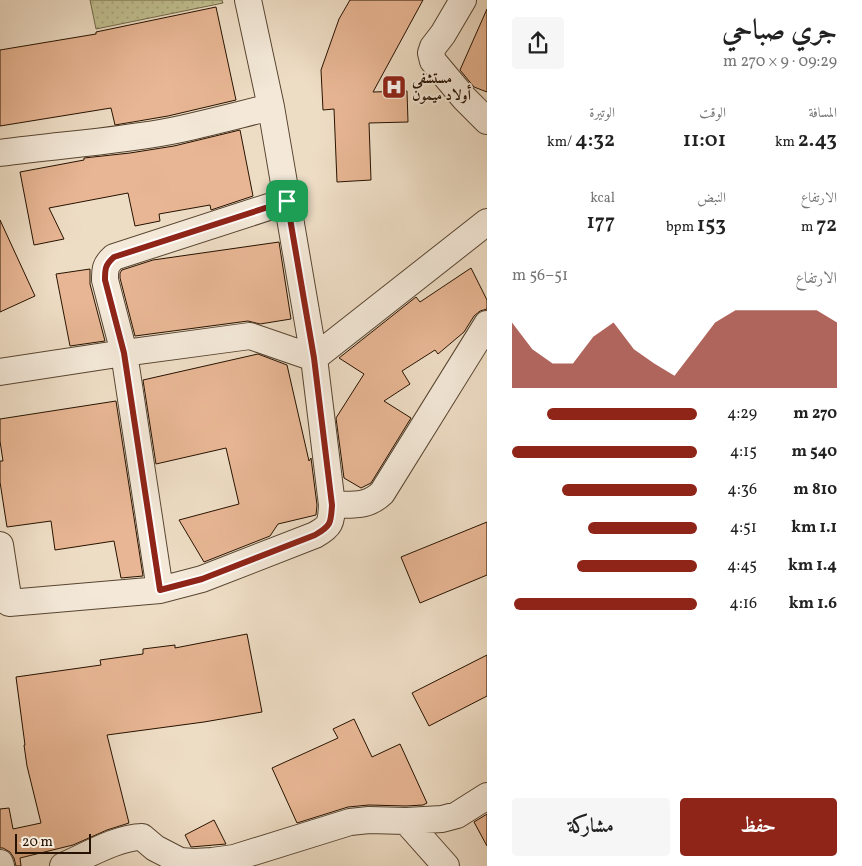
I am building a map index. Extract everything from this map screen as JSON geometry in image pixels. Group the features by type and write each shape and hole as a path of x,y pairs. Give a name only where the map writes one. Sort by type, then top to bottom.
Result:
{"street":[{"path":"0,545 4,603 160,590 202,579 315,535 327,528 332,519 332,505 314,358 271,107 248,0"},
{"path":"463,0 433,47 433,61 464,98 487,121"},
{"path":"0,153 101,142 171,131 271,107"},
{"path":"160,590 124,353 105,280 105,270 108,262 114,257 287,201"},
{"path":"314,358 484,231"},
{"path":"332,505 366,504 382,493 487,324"},
{"path":"0,372 250,336 314,358"},
{"path":"63,866 132,837 142,837 155,848 180,861 194,862 234,858 350,822 442,819 457,815 487,796"},
{"path":"406,821 446,866"}],"shaded area":[{"path":"90,0 222,0 223,3 96,29"}],"building":[{"path":"350,0 423,0 373,92 407,91 408,122 369,123 371,180 337,182 334,109 323,110 321,70 339,19"},
{"path":"216,7 236,100 168,116 115,125 111,108 0,126 0,50 96,34 96,32"},
{"path":"487,9 487,92 474,87 460,70"},
{"path":"240,130 253,196 211,210 210,205 159,214 160,221 135,226 128,193 49,208 64,239 34,245 20,172 84,160 84,158 174,146"},
{"path":"0,220 35,296 0,312"},
{"path":"279,242 291,319 260,324 248,321 135,336 120,278 122,270 153,260"},
{"path":"471,268 487,300 487,309 480,311 474,316 464,332 438,354 435,350 402,371 410,384 384,401 411,418 371,483 361,488 344,478 336,418 364,374 339,358 416,297 420,302"},
{"path":"90,269 90,284 105,341 70,346 56,274"},
{"path":"258,354 287,365 309,461 311,458 317,505 316,515 278,524 270,536 204,562 179,520 239,504 226,448 156,464 143,380"},
{"path":"116,401 143,576 121,578 114,541 55,550 51,521 7,527 0,482 0,461 3,461 0,441 0,419"},
{"path":"487,522 487,575 420,603 401,557"},
{"path":"247,634 262,712 107,735 129,823 107,830 73,845 20,858 21,866 16,866 10,852 0,848 0,809 9,808 13,829 41,823 27,766 16,677 101,665 100,660 143,654 143,649 175,645 175,648"},
{"path":"487,655 487,696 429,726 412,693"},
{"path":"354,719 372,757 400,744 427,803 406,806 369,805 348,807 297,823 272,768 338,738 333,729"},
{"path":"487,814 487,846 474,822"},
{"path":"214,820 226,844 191,847 185,835"}],"place":[{"name":"مستشفى أولاد ميمون","path":"394,87"}],"route":[{"path":"287,201 314,358 332,505 332,519 327,528 315,535 202,579 160,590 124,353 105,280 105,270 108,262 114,257 287,201"}]}
